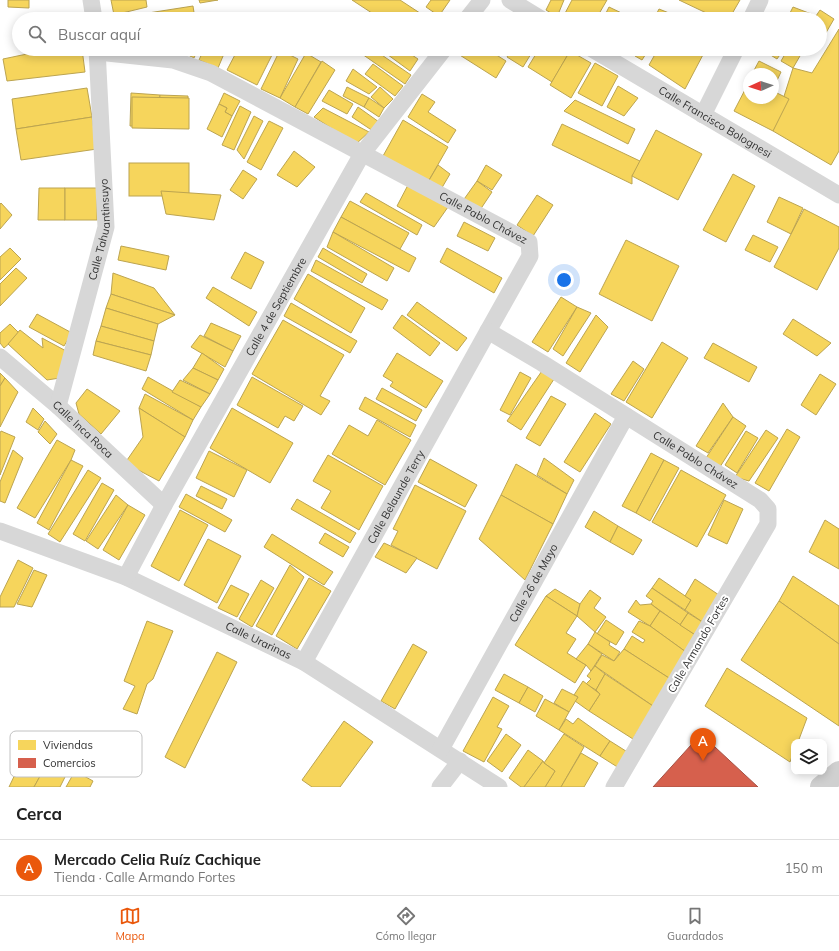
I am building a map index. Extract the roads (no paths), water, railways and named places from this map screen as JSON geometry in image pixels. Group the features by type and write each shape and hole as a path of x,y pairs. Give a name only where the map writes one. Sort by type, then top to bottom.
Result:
{"street":[{"path":"91,0 93,12"},
{"path":"473,12 482,0"},
{"path":"510,0 530,12"},
{"path":"754,12 760,0"},
{"name":"Calle Tahuantinsuyo","path":"58,406 106,227 97,56"},
{"name":"Calle Pablo Chávez","path":"139,56 173,60 211,73 529,242 530,256 488,331 542,363 760,500"},
{"name":"Calle 4 de Septiembre","path":"126,577 164,505 362,154 439,56"},
{"name":"Calle Francisco Bolognesi","path":"604,56 839,195"},
{"path":"703,115 732,56"},
{"name":"Calle Belaunde Terry","path":"304,662 488,331"},
{"name":"Calle Inca Roca","path":"0,357 58,406 164,505"},
{"name":"Calle 26 de Mayo","path":"441,749 626,416"},
{"name":"Calle Armando Fortes","path":"614,787 768,524 768,509 760,500"},
{"name":"Calle Urarinas","path":"0,531 126,577 304,662 499,787"},
{"path":"440,787 460,761"},
{"path":"821,787 839,772"}],"place":[{"name":"Mercado Celia Ruíz Cachique","path":"703,761"}]}
